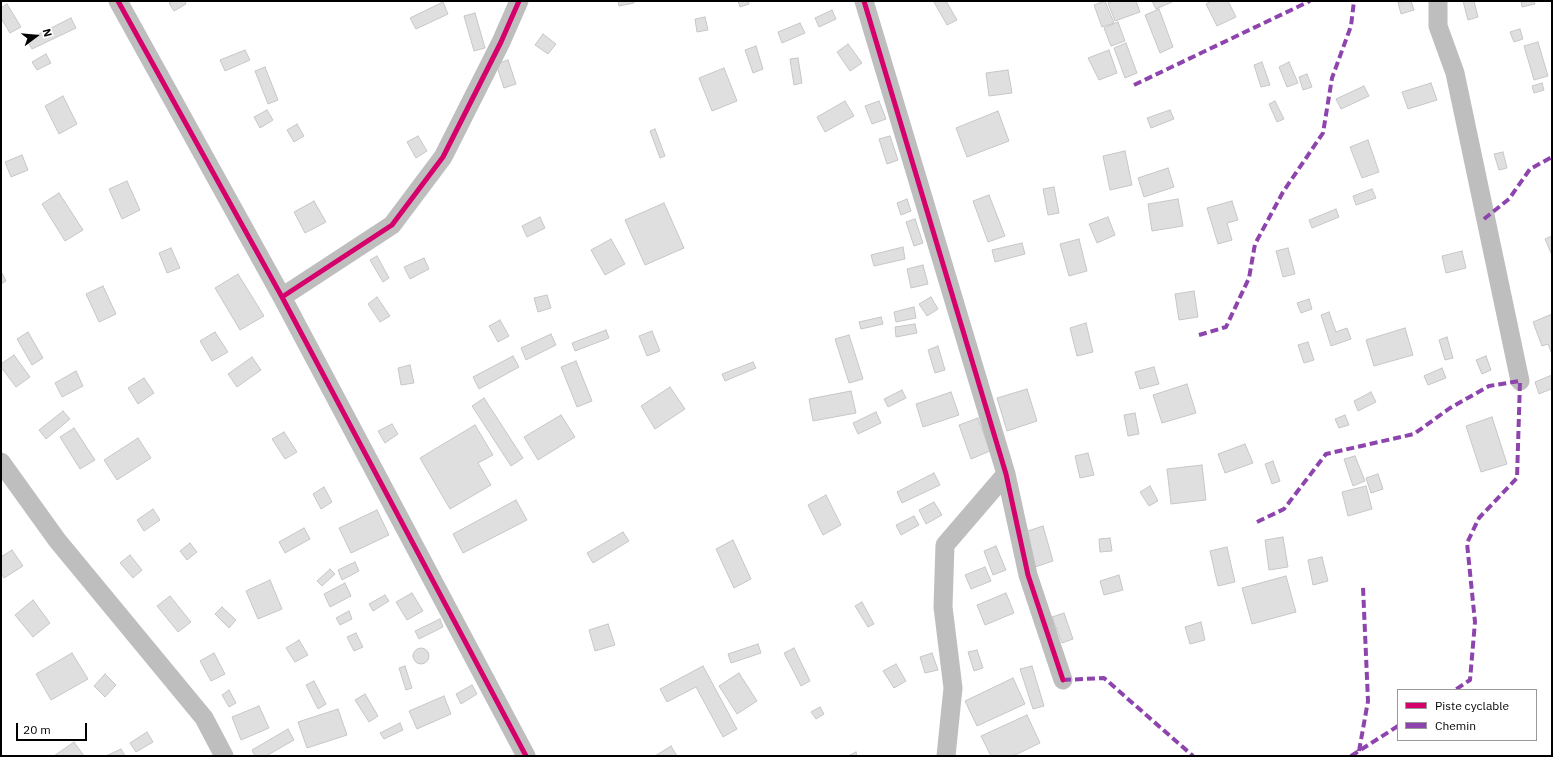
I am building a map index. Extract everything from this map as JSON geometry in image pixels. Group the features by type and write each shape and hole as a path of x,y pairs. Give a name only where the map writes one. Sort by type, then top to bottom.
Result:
{"street":[{"path":"118,1 282,297 526,756"},
{"path":"282,297 392,225 443,157 501,42 519,1"},
{"path":"864,1 1006,474 1028,575 1063,680"},
{"path":"1438,1 1438,26 1455,73 1484,219 1520,381"},
{"path":"1,462 57,540 204,718 224,756"},
{"path":"946,756 953,688 943,607 945,545 1006,474"}],"building":[{"path":"173,1 185,1 186,4 174,11 169,3"},
{"path":"618,1 634,1 634,3 619,6"},
{"path":"738,1 748,1 749,4 740,7"},
{"path":"946,1 957,20 947,25 934,2"},
{"path":"1105,1 1114,23 1102,27 1094,5"},
{"path":"1113,1 1136,1 1140,12 1115,21 1108,3"},
{"path":"1152,1 1174,1 1156,9"},
{"path":"1211,1 1228,1 1236,17 1217,26 1206,4"},
{"path":"1411,1 1414,10 1401,14 1398,2"},
{"path":"1463,1 1474,1 1478,17 1468,20"},
{"path":"1521,1 1534,1 1535,4 1522,7"},
{"path":"443,2 448,14 416,29 410,18"},
{"path":"7,4 21,27 10,33 1,18 1,8"},
{"path":"1159,9 1173,47 1160,53 1145,15"},
{"path":"832,10 836,19 819,27 815,18"},
{"path":"475,13 485,48 474,51 464,16"},
{"path":"705,17 708,30 697,32 695,19"},
{"path":"71,18 76,28 32,49 27,40"},
{"path":"1118,22 1125,41 1111,46 1104,28"},
{"path":"800,23 805,33 782,43 778,32"},
{"path":"1520,29 1523,39 1514,42 1510,32"},
{"path":"543,34 556,44 548,54 535,45"},
{"path":"1538,42 1548,76 1534,80 1524,46"},
{"path":"1126,43 1137,73 1125,78 1114,48"},
{"path":"848,44 862,63 850,71 837,52"},
{"path":"756,46 763,69 753,73 745,50"},
{"path":"245,50 250,60 225,71 220,60"},
{"path":"1109,50 1117,73 1099,80 1088,58"},
{"path":"46,54 51,63 37,70 32,62"},
{"path":"798,58 802,83 794,85 790,59"},
{"path":"508,60 516,84 504,88 496,64"},
{"path":"1262,62 1270,85 1261,87 1254,65"},
{"path":"1289,62 1298,83 1287,87 1279,67"},
{"path":"265,67 278,100 268,104 255,71"},
{"path":"724,68 737,101 712,111 699,78"},
{"path":"1008,70 1012,93 989,96 986,73"},
{"path":"1307,74 1312,87 1303,90 1299,77"},
{"path":"1431,83 1437,100 1408,109 1402,92"},
{"path":"1542,83 1544,90 1534,93 1532,86"},
{"path":"1364,86 1369,96 1341,109 1336,99"},
{"path":"63,96 77,124 59,134 45,106"},
{"path":"845,101 854,116 825,132 817,117"},
{"path":"879,101 886,119 872,124 865,106"},
{"path":"1275,101 1284,119 1277,122 1269,104"},
{"path":"267,110 273,120 260,128 254,117"},
{"path":"1170,110 1174,119 1151,128 1147,118"},
{"path":"998,111 1009,141 967,157 956,128"},
{"path":"297,124 304,136 294,142 287,130"},
{"path":"655,129 665,156 660,158 650,131"},
{"path":"418,136 427,151 416,158 407,142"},
{"path":"890,136 898,160 887,164 879,139"},
{"path":"1368,140 1379,172 1362,178 1350,147"},
{"path":"1125,151 1132,185 1110,190 1103,156"},
{"path":"1503,152 1507,168 1499,170 1494,154"},
{"path":"22,155 28,170 11,177 5,162"},
{"path":"1168,168 1174,187 1144,197 1138,178"},
{"path":"127,181 140,210 122,219 109,189"},
{"path":"1054,187 1059,213 1048,215 1043,189"},
{"path":"1372,189 1376,198 1356,205 1353,196"},
{"path":"59,193 83,230 65,241 42,204"},
{"path":"989,195 1005,236 988,242 973,201"},
{"path":"907,199 911,211 901,215 897,203"},
{"path":"1178,199 1183,226 1152,231 1148,204"},
{"path":"314,201 326,222 305,233 294,212"},
{"path":"1232,201 1238,220 1227,223 1232,240 1218,244 1207,208"},
{"path":"664,203 684,248 645,265 625,220"},
{"path":"1336,209 1339,217 1312,228 1309,220"},
{"path":"540,217 545,228 527,237 522,226"},
{"path":"1108,217 1115,235 1097,243 1089,224"},
{"path":"915,219 923,243 914,246 906,222"},
{"path":"1552,236 1552,255 1545,239"},
{"path":"611,239 625,264 605,275 591,250"},
{"path":"1079,239 1087,271 1069,276 1060,244"},
{"path":"1022,243 1025,254 995,262 992,250"},
{"path":"903,247 905,259 874,266 871,255"},
{"path":"171,248 180,268 167,273 159,253"},
{"path":"1288,248 1295,274 1283,277 1276,251"},
{"path":"1462,251 1466,268 1446,273 1442,256"},
{"path":"377,256 389,278 383,282 370,260"},
{"path":"424,258 429,269 410,279 404,267"},
{"path":"923,265 928,284 911,288 907,269"},
{"path":"1,271 6,281 1,284"},
{"path":"238,274 264,316 240,330 215,288"},
{"path":"103,286 116,314 99,322 86,294"},
{"path":"1194,291 1198,317 1179,320 1175,294"},
{"path":"547,295 551,308 538,312 534,298"},
{"path":"377,297 390,316 380,322 368,304"},
{"path":"931,297 938,309 927,316 919,304"},
{"path":"1309,299 1312,309 1301,313 1297,303"},
{"path":"914,307 916,318 896,322 894,312"},
{"path":"1329,312 1336,332 1347,328 1351,339 1331,346 1321,315"},
{"path":"1552,314 1552,354 1548,344 1542,346 1533,322"},
{"path":"881,317 883,324 861,329 859,322"},
{"path":"500,320 509,336 498,342 489,326"},
{"path":"1086,323 1093,352 1077,356 1070,328"},
{"path":"915,324 917,333 896,337 895,327"},
{"path":"1405,328 1413,355 1374,366 1366,340"},
{"path":"606,330 609,338 575,351 572,343"},
{"path":"652,331 660,351 647,356 639,336"},
{"path":"28,332 43,358 32,365 17,339"},
{"path":"215,332 228,352 212,361 200,341"},
{"path":"551,334 556,345 526,360 521,348"},
{"path":"849,335 863,379 849,383 835,339"},
{"path":"1447,337 1453,358 1445,360 1439,340"},
{"path":"1308,342 1314,360 1304,363 1298,345"},
{"path":"938,346 945,370 935,373 928,350"},
{"path":"14,355 30,377 16,387 1,367 1,364"},
{"path":"513,356 519,367 479,389 473,377"},
{"path":"1486,356 1491,370 1482,374 1476,360"},
{"path":"252,357 261,370 237,387 228,374"},
{"path":"576,361 592,401 577,407 561,367"},
{"path":"753,362 756,368 725,381 722,374"},
{"path":"410,365 414,383 401,385 398,368"},
{"path":"1154,367 1159,384 1140,389 1135,372"},
{"path":"1442,368 1446,378 1428,385 1424,376"},
{"path":"76,371 83,386 62,397 55,383"},
{"path":"1552,375 1552,392 1551,389 1539,394 1535,382"},
{"path":"144,378 154,393 138,404 128,388"},
{"path":"1187,384 1196,413 1162,423 1153,395"},
{"path":"670,387 685,409 655,429 641,406"},
{"path":"1027,389 1037,421 1007,431 997,398"},
{"path":"902,390 906,398 888,407 884,399"},
{"path":"851,391 856,413 813,421 809,399"},
{"path":"951,392 959,415 923,427 916,404"},
{"path":"1371,392 1376,402 1358,411 1354,401"},
{"path":"484,398 523,458 511,466 472,406"},
{"path":"63,411 70,419 46,439 39,430"},
{"path":"876,412 881,423 858,434 853,423"},
{"path":"1135,413 1139,434 1128,436 1124,415"},
{"path":"561,415 575,437 538,460 524,437"},
{"path":"1345,415 1349,425 1339,428 1335,419"},
{"path":"1492,417 1507,464 1481,472 1466,426"},
{"path":"978,418 990,451 971,459 959,425"},
{"path":"392,424 398,434 385,443 378,431"},
{"path":"475,425 493,455 478,463 491,485 450,509 420,458"},
{"path":"74,428 95,460 80,469 60,437"},
{"path":"284,432 297,452 285,459 272,439"},
{"path":"138,438 151,458 117,480 104,460"},
{"path":"1245,444 1253,463 1225,473 1218,454"},
{"path":"1088,453 1094,475 1080,478 1075,456"},
{"path":"1355,456 1365,481 1353,486 1344,459"},
{"path":"1273,461 1280,481 1272,484 1265,464"},
{"path":"1202,465 1206,500 1171,504 1167,469"},
{"path":"934,473 940,485 902,503 897,492"},
{"path":"1378,474 1383,489 1371,493 1366,478"},
{"path":"1150,486 1158,501 1149,506 1140,492"},
{"path":"1366,486 1372,509 1348,516 1342,492"},
{"path":"324,487 332,502 321,509 313,494"},
{"path":"826,495 841,525 823,535 808,505"},
{"path":"516,500 527,520 463,553 453,534"},
{"path":"934,502 942,515 926,524 919,510"},
{"path":"153,509 160,520 144,531 137,520"},
{"path":"377,510 389,535 351,553 339,528"},
{"path":"914,516 919,525 901,535 896,525"},
{"path":"1043,526 1053,561 1035,567 1025,532"},
{"path":"304,528 310,539 285,553 279,542"},
{"path":"623,532 629,541 593,563 587,553"},
{"path":"1283,537 1288,567 1269,570 1265,540"},
{"path":"1110,538 1112,551 1100,552 1099,539"},
{"path":"733,540 751,579 734,588 716,549"},
{"path":"190,543 197,552 187,560 180,551"},
{"path":"996,546 1006,570 993,575 984,551"},
{"path":"1227,547 1235,582 1218,586 1210,551"},
{"path":"12,550 23,566 4,578 1,574 1,557"},
{"path":"130,555 142,570 133,578 120,563"},
{"path":"1322,557 1328,581 1313,585 1308,560"},
{"path":"355,562 359,571 342,580 338,570"},
{"path":"985,567 991,581 971,589 965,575"},
{"path":"330,569 335,574 322,586 317,581"},
{"path":"1119,575 1123,590 1104,595 1100,581"},
{"path":"1286,576 1296,612 1252,624 1242,588"},
{"path":"270,580 282,609 258,619 246,591"},
{"path":"345,583 351,596 330,607 324,594"},
{"path":"412,593 423,611 407,620 396,602"},
{"path":"1006,593 1014,613 985,625 977,605"},
{"path":"385,595 389,601 373,611 369,604"},
{"path":"170,596 191,622 178,632 157,606"},
{"path":"33,600 50,623 33,637 15,615"},
{"path":"862,602 874,624 868,627 855,606"},
{"path":"222,607 236,620 229,628 215,614"},
{"path":"349,611 352,619 340,625 336,618"},
{"path":"1064,613 1073,639 1062,643 1052,617"},
{"path":"440,619 443,627 419,639 415,631"},
{"path":"1201,622 1205,640 1190,644 1185,627"},
{"path":"608,624 615,645 595,651 589,630"},
{"path":"356,633 363,647 354,651 347,637"},
{"path":"299,640 308,655 295,662 286,648"},
{"path":"758,644 761,653 731,663 728,654"},
{"path":"418,648 424,648 429,653 427,662 424,664 418,664 413,659 413,653"},
{"path":"794,648 810,681 801,686 784,653"},
{"path":"977,650 983,668 974,671 968,652"},
{"path":"72,653 88,679 51,700 36,674"},
{"path":"214,653 225,674 211,681 200,661"},
{"path":"932,653 938,670 925,673 920,657"},
{"path":"896,664 906,681 894,688 883,671"},
{"path":"405,666 412,688 406,690 399,668"},
{"path":"703,666 737,729 723,737 696,687 667,702 660,689"},
{"path":"1032,666 1044,706 1033,709 1020,669"},
{"path":"739,673 757,701 737,714 719,686"},
{"path":"105,674 116,685 105,697 94,686"},
{"path":"1013,678 1025,704 977,726 965,701"},
{"path":"314,681 326,704 318,709 306,685"},
{"path":"472,685 477,694 461,704 456,694"},
{"path":"229,690 236,703 229,707 222,695"},
{"path":"365,694 378,716 369,722 355,700"},
{"path":"444,696 451,714 417,729 409,711"},
{"path":"259,706 269,728 241,740 232,717"},
{"path":"820,707 824,714 816,719 811,712"},
{"path":"338,709 347,735 307,748 298,722"},
{"path":"1027,715 1040,743 1013,756 991,756 981,736"},
{"path":"400,723 403,730 384,739 380,733"},
{"path":"288,729 294,740 266,756 255,756 252,750"},
{"path":"147,732 153,742 136,752 130,743"},
{"path":"74,742 84,756 54,756"},
{"path":"671,746 677,756 655,756"},
{"path":"121,749 125,756 106,756"},
{"path":"856,752 857,756 848,756"}],"marked path":[{"path":"1134,85 1310,1"},
{"path":"1199,335 1226,327 1249,278 1255,244 1283,192 1323,133 1332,78 1351,26 1354,1"},
{"path":"1484,219 1509,199 1530,169 1552,157"},
{"path":"1257,522 1284,509 1326,454 1414,434 1450,408 1489,386 1520,381 1517,478 1479,518 1467,543 1475,622 1470,680 1456,689"},
{"path":"1359,751 1368,701 1363,587"},
{"path":"1063,680 1104,678 1193,756"},
{"path":"1351,756 1397,727"}],"cycle path":[{"path":"118,1 282,297 526,756"},
{"path":"282,297 392,225 443,157 501,42 519,1"},
{"path":"864,1 1006,474 1028,575 1063,680"}]}
